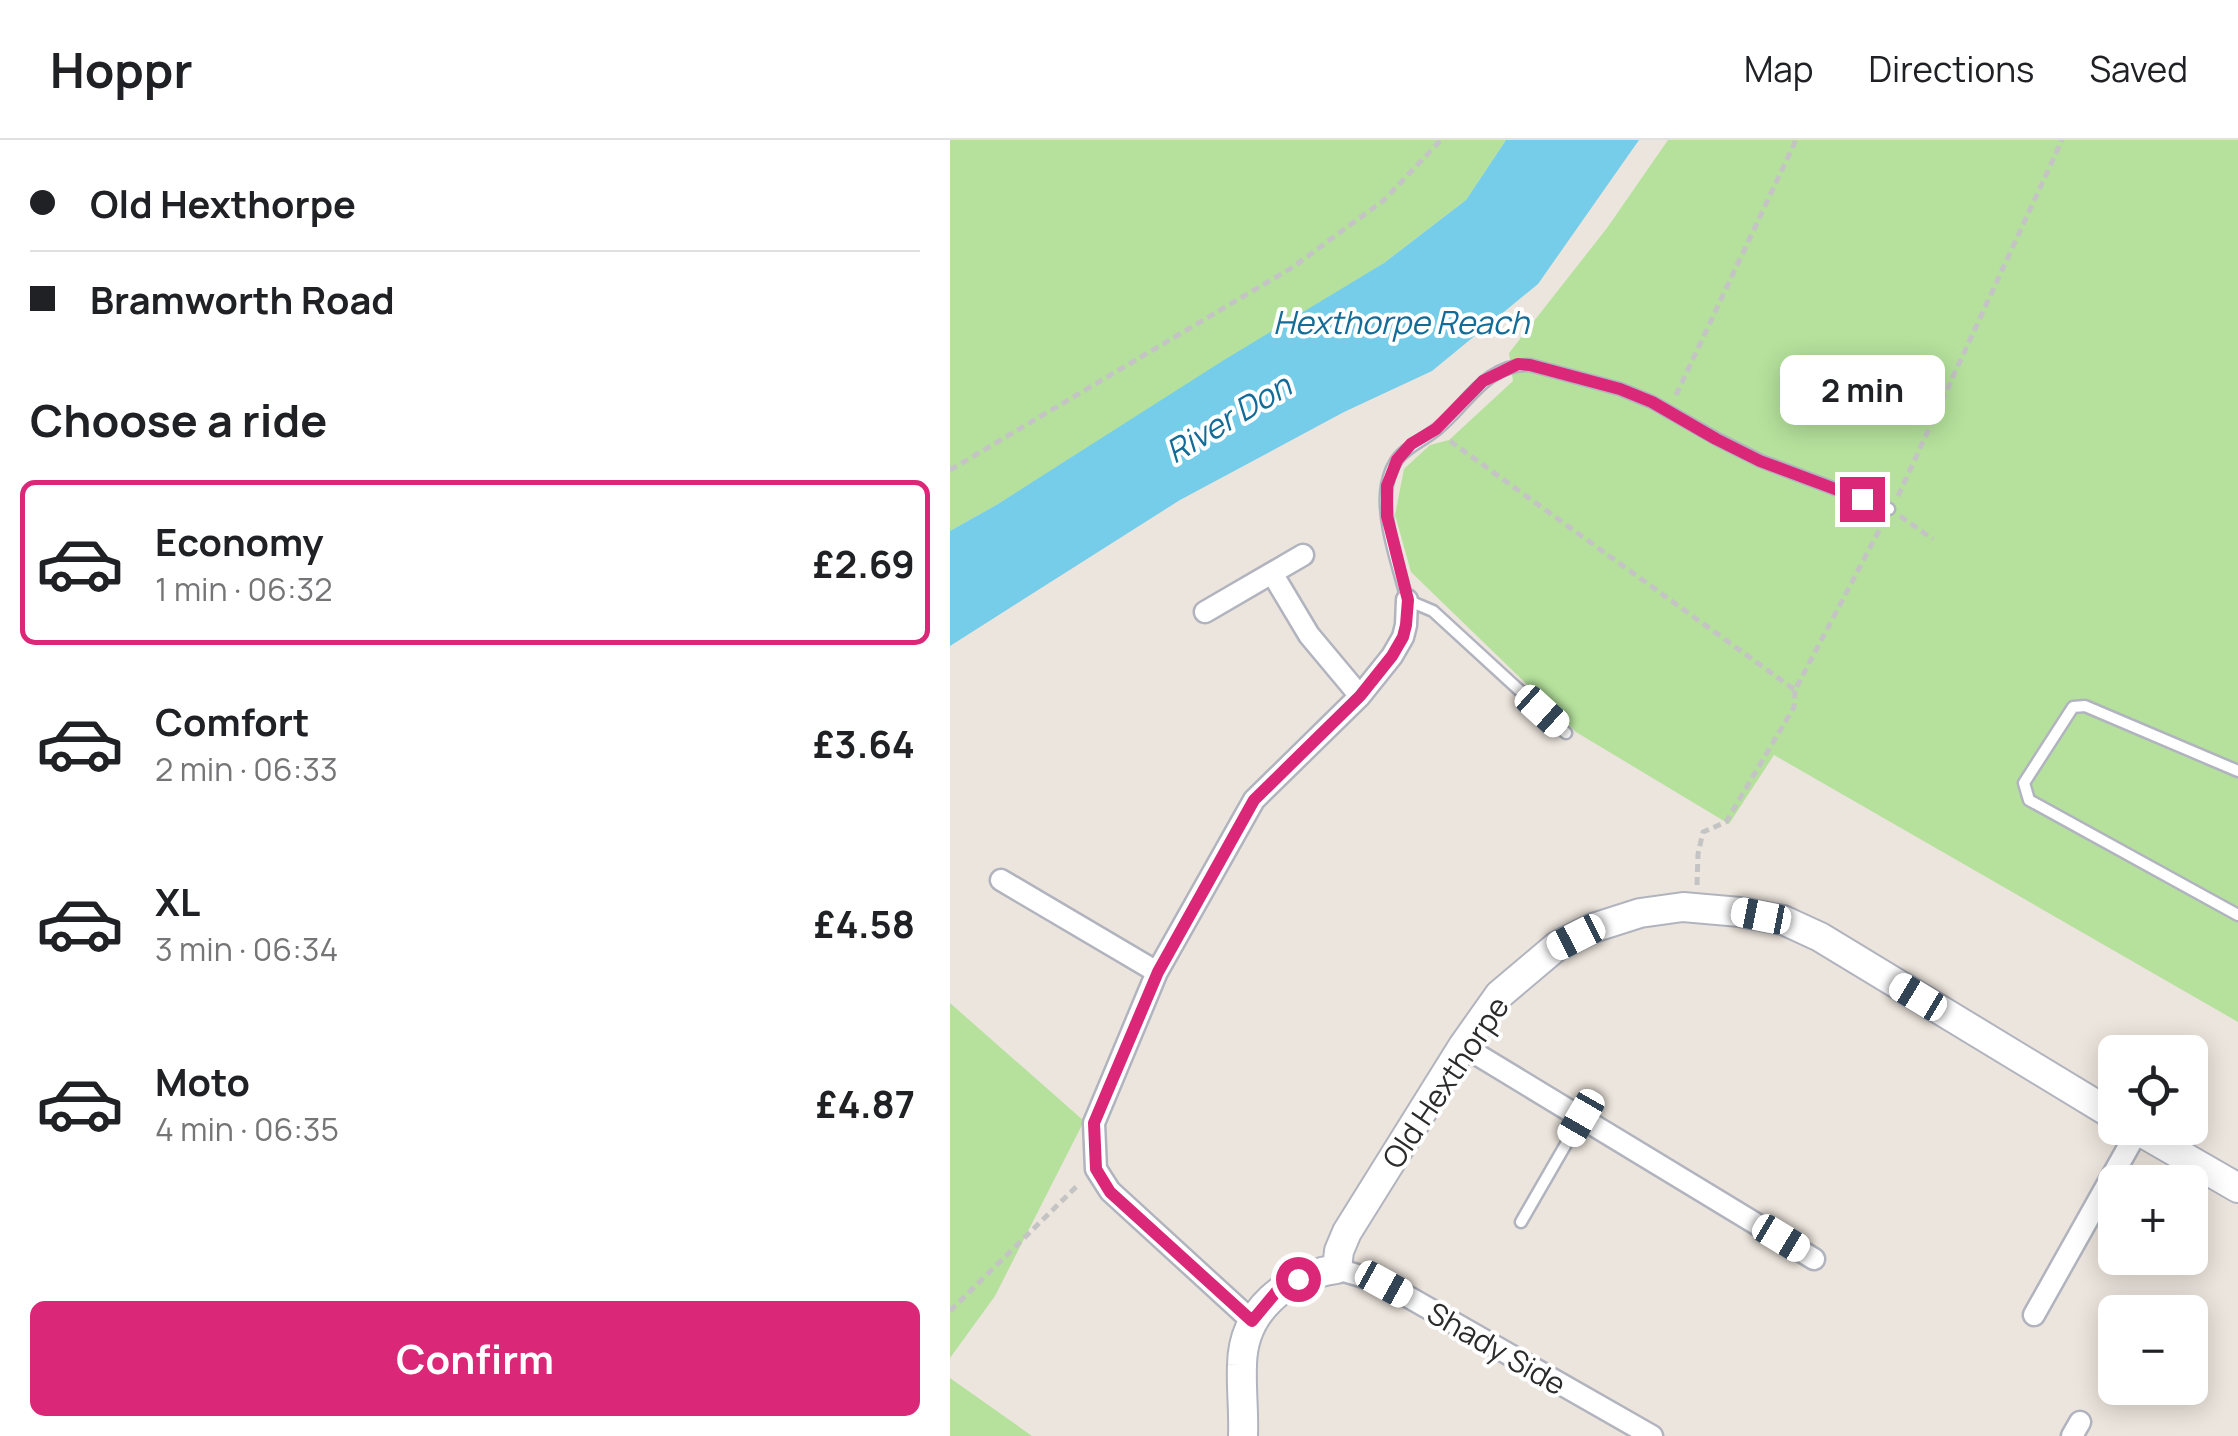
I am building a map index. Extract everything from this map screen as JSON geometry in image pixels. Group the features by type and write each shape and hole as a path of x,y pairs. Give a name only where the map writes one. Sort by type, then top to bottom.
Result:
{"street":[{"path":"1205,612 1304,555"},
{"path":"1272,573 1309,635 1360,696"},
{"path":"1252,1321 1110,1192 1096,1169 1094,1123 1158,972 1254,800 1360,696 1392,656 1403,637 1408,600"},
{"path":"1001,880 1158,972"},
{"name":"Old Hexthorpe","path":"1337,1269 1339,1250 1347,1232 1499,995 1558,946 1594,928 1640,913 1683,907 1783,920 1820,938 2098,1105"},
{"path":"1464,1046 1814,1258"},
{"path":"2034,1315 2119,1145"},
{"name":"Old Hexthorpe","path":"2165,1145 2238,1188"},
{"path":"1243,1436 1242,1362 1252,1321 1277,1291 1298,1279 1337,1269"},
{"name":"Shady Side","path":"1337,1269 1384,1284 1652,1436"}],"lane":[{"path":"1566,732 1433,611 1408,600 1387,516 1387,486 1397,460 1411,444 1436,429 1483,381 1518,364 1620,389 1652,402 1760,461 1889,509"},
{"path":"2238,770 2085,706 2073,707 2024,784 2029,800 2238,915"},
{"path":"1521,1222 1581,1118"}],"path":[{"path":"950,470 1293,267 1384,200 1441,140"},
{"path":"1667,411 1796,140"},
{"path":"1697,908 1698,854 1703,832 1726,822 1794,707 1795,690 1900,494 2062,140"},
{"path":"1436,429 1795,690"},
{"path":"1889,509 1933,539"},
{"path":"950,1311 1096,1169"}],"green space":[{"path":"950,140 1506,140 1466,200 1384,263 950,531"},
{"path":"1668,140 2238,140 2238,1022 1774,755 1729,824 1576,732 1411,572 1395,515 1404,469 1430,445 1449,440 1513,381 1509,353 1607,228"},
{"path":"950,1003 1084,1121 995,1296 950,1358"},
{"path":"950,1378 1032,1436 950,1436"}],"water":[{"name":"Hexthorpe Reach","path":"1506,140 1639,140 1538,284 1432,371 1344,412 1180,500 950,646 950,531 1384,263 1466,200"}],"route":[{"path":"1298,1279 1277,1291 1252,1321 1110,1192 1096,1169 1094,1123 1158,972 1254,800 1360,696 1403,637 1408,600 1387,516 1387,486 1397,460 1411,444 1436,429 1483,381 1518,364 1530,365 1620,389 1652,402 1760,461 1862,499"}],"water label":[{"name":"River Don","path":"1228,418"}]}
